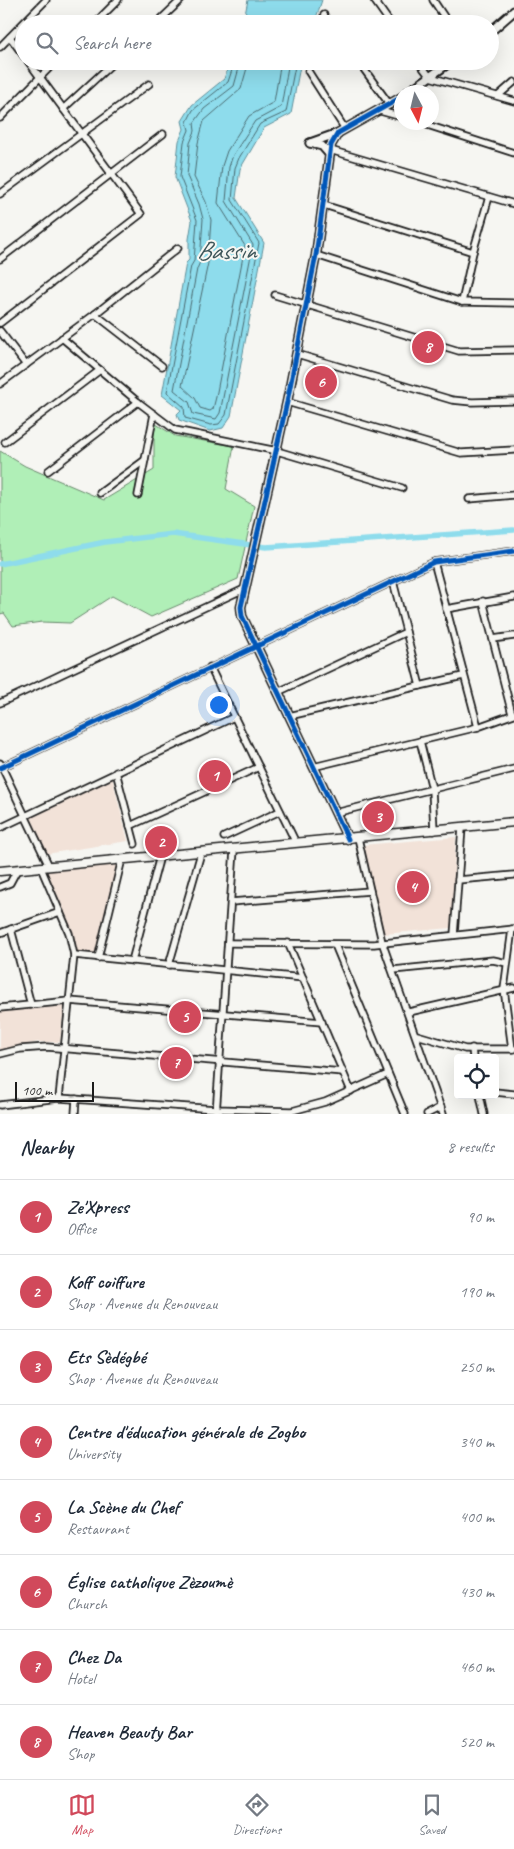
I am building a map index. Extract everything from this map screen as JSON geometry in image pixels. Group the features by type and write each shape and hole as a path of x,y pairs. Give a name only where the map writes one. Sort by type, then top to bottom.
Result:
{"main road":[{"path":"0,871 514,822"}],"street":[{"path":"31,15 46,0"},
{"path":"103,15 118,0"},
{"path":"165,15 181,0"},
{"path":"374,0 385,15"},
{"path":"443,0 434,3 443,15"},
{"path":"499,24 514,12"},
{"path":"0,47 15,32"},
{"path":"10,37 15,44"},
{"path":"0,323 142,214 34,70"},
{"path":"0,118 47,70"},
{"path":"63,109 105,70"},
{"path":"365,70 390,105"},
{"path":"425,70 430,77 514,102"},
{"path":"418,85 440,70"},
{"path":"308,71 342,131"},
{"path":"498,96 514,82"},
{"path":"0,194 149,84"},
{"path":"394,102 342,131 310,143 322,146 329,152 514,204"},
{"path":"380,111 394,115"},
{"path":"439,129 514,152"},
{"path":"342,131 329,152 324,205 307,304 277,451 244,589 241,611 348,839"},
{"path":"0,259 163,134"},
{"path":"462,302 473,252 489,197"},
{"path":"324,205 473,252"},
{"path":"0,384 95,314 178,248"},
{"path":"316,255 462,302 514,303"},
{"path":"275,295 459,351 514,350"},
{"path":"95,314 162,366"},
{"path":"0,332 26,365"},
{"path":"62,338 138,402 175,430 277,451 402,488"},
{"path":"297,354 452,400 472,402 514,401"},
{"path":"5,442 100,370"},
{"path":"48,471 138,402"},
{"path":"287,402 461,453 514,450"},
{"path":"138,495 154,414"},
{"path":"100,493 145,460"},
{"path":"469,500 514,495"},
{"path":"49,866 1,766 434,562 514,551"},
{"path":"434,562 478,727"},
{"path":"393,581 420,686"},
{"path":"0,703 244,589"},
{"path":"446,609 514,597"},
{"path":"313,767 478,727 513,714 482,602"},
{"path":"278,692 406,632"},
{"path":"493,639 514,636"},
{"path":"210,667 296,844"},
{"path":"289,716 463,676"},
{"path":"0,828 234,717"},
{"path":"420,741 432,788 434,831"},
{"path":"130,826 259,768"},
{"path":"335,813 514,769"},
{"path":"116,772 135,844"},
{"path":"224,837 280,811"},
{"path":"454,935 462,828"},
{"path":"358,838 382,942 409,1012 444,1114"},
{"path":"216,1111 234,850"},
{"path":"169,965 201,853"},
{"path":"132,961 160,856"},
{"path":"98,958 122,859"},
{"path":"41,868 69,933 74,955 66,1049 59,1098"},
{"path":"0,888 10,883 17,870"},
{"path":"458,880 514,875"},
{"path":"230,902 370,891"},
{"path":"0,933 60,912"},
{"path":"11,929 31,1005"},
{"path":"228,943 334,945 513,929 504,989 513,1049 465,1049 417,1036"},
{"path":"288,943 351,1092"},
{"path":"334,945 405,1114"},
{"path":"74,955 303,978"},
{"path":"393,970 493,960 507,963"},
{"path":"409,1012 514,988"},
{"path":"0,1008 69,1001 322,1022"},
{"path":"0,1054 30,1047 343,1072"},
{"path":"472,1048 473,1054"},
{"path":"0,1106 59,1098 216,1111 292,1111 314,1106 351,1092 388,1074"},
{"path":"499,1092 514,1094"},
{"path":"76,1099 76,1114"},
{"path":"481,1099 484,1114"},
{"path":"427,1114 441,1107"}],"shaded area":[{"path":"112,777 128,841 46,854 30,815"},
{"path":"456,837 451,928 384,934 362,845"},
{"path":"117,864 95,955 74,952 44,871"},
{"path":"64,1006 60,1042 38,1042 0,1050 0,1012"}],"green space":[{"path":"156,424 175,436 234,446 226,489 254,506 238,579 151,617 112,596 70,623 42,622 13,626 4,613 0,614 0,451 25,466 104,500 154,470 154,432"}],"water":[{"path":"248,0 322,0 317,15 245,15"},
{"name":"Bassin","path":"227,70 299,70 291,114 264,128 240,169 236,198 264,243 231,416 223,428 210,431 179,420 177,414 181,410 162,395 186,263 189,260 189,239 192,221 175,177 179,141 184,129 182,121 192,105 224,79"}],"waterway":[{"path":"0,564 105,542 173,534 266,547 514,530"}],"cycle path":[{"path":"348,839 242,616 241,607 287,402 316,255 331,145 338,133 394,102"},
{"path":"0,768 434,562 514,551"}],"place":[{"name":"Heaven Beauty Bar","path":"428,347"},
{"name":"Église catholique Zèzoumè","path":"321,382"},
{"name":"Ze'Xpress","path":"215,776"},
{"name":"Ets Sèdégbé","path":"378,817"},
{"name":"Koff coiffure","path":"161,842"},
{"name":"Centre d'éducation générale de Zogbo","path":"413,887"},
{"name":"La Scène du Chef","path":"185,1017"},
{"name":"Chez Da","path":"176,1063"}]}
